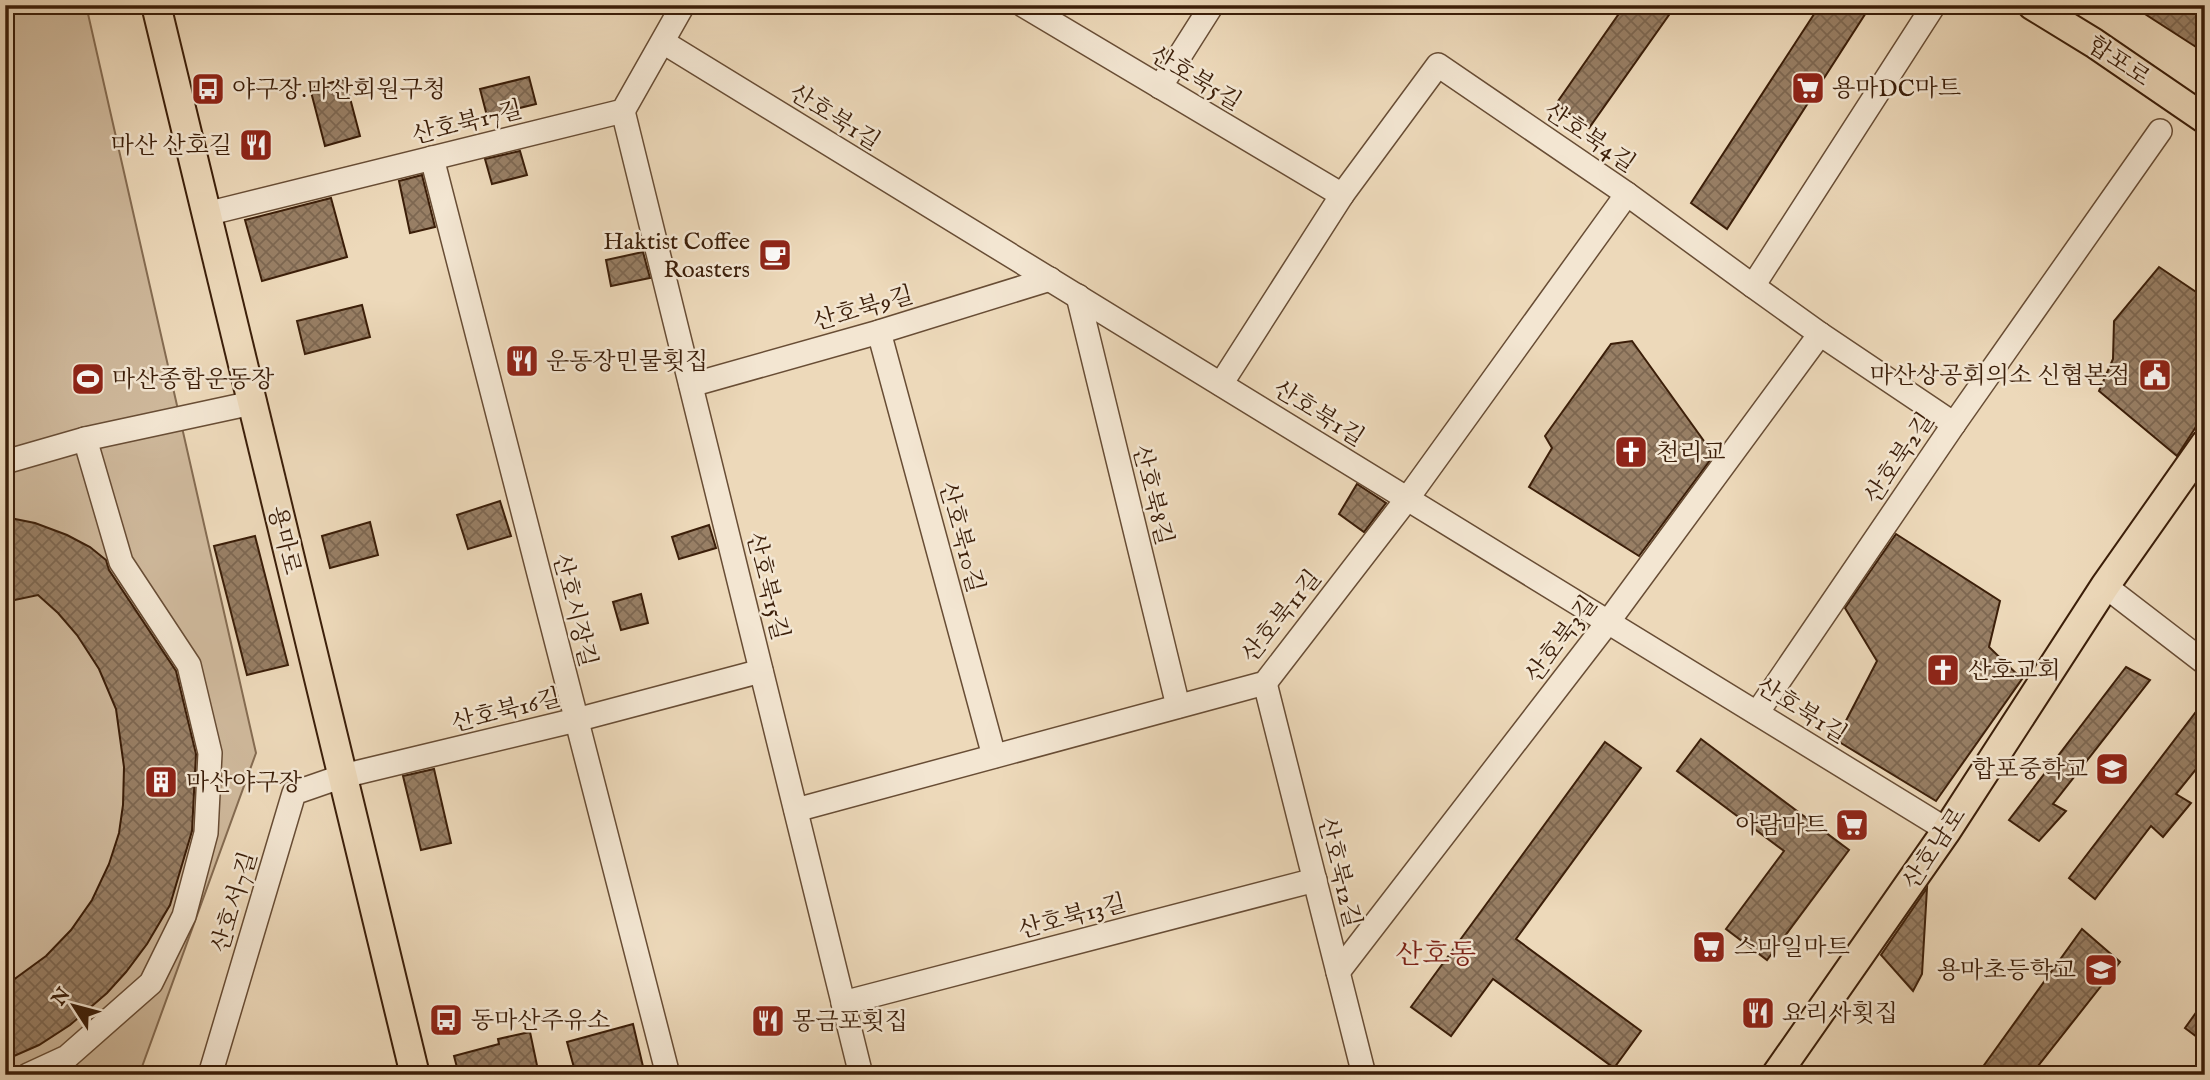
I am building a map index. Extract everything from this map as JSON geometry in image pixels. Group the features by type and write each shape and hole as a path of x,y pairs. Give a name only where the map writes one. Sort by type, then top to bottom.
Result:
{"main road":[{"name":"용마로","path":"156,5 415,1075"},
{"name":"합포로","path":"2032,5 2094,43 2205,119"},
{"name":"산호남로","path":"1776,1075 1947,830 2105,586 2205,444"}],"street":[{"path":"623,111 684,5"},
{"name":"산호북5길","path":"1023,5 1342,195"},
{"path":"1160,87 1212,5"},
{"path":"1753,286 1934,5"},
{"name":"산호북1길","path":"663,42 1947,830"},
{"name":"산호북4길","path":"1221,384 1342,195 1438,65 1627,194 1820,334 1954,424"},
{"name":"산호북17길","path":"206,214 623,111"},
{"name":"산호북15길","path":"623,111 861,1075"},
{"name":"산호북2길","path":"1757,713 1954,424 2160,131"},
{"name":"산호시장길","path":"432,158 667,1075"},
{"name":"산호북11길","path":"796,810 1265,683 1407,499 1627,194"},
{"name":"산호북9길","path":"691,384 879,332 1049,279"},
{"name":"산호북8길","path":"1078,296 1178,706"},
{"name":"산호북10길","path":"879,332 994,756"},
{"name":"산호북3길","path":"1338,972 1608,622 1820,334"},
{"path":"5,462 85,439 252,403"},
{"path":"28,1075 67,1057 150,983 184,916 206,833 210,752 188,665 121,562 85,439"},
{"path":"2105,586 2205,663"},
{"name":"산호북16길","path":"343,776 576,720 761,671"},
{"name":"산호북12길","path":"1265,683 1364,1075"},
{"name":"산호서7길","path":"210,1075 294,793 343,776"},
{"name":"산호북13길","path":"843,1003 1315,880"}],"shaded area":[{"name":"마산종합운동장","path":"5,5 86,5 256,753 139,1075 5,1075"}],"building":[{"path":"1625,5 1676,5 1589,128 1556,104"},
{"path":"1820,5 1871,5 1727,229 1691,203"},
{"path":"2131,5 2205,5 2205,34 2196,47"},
{"path":"529,77 536,104 487,116 480,89"},
{"path":"345,79 360,136 325,146 310,88"},
{"path":"520,151 527,175 492,184 485,159"},
{"path":"422,175 435,227 410,233 399,181"},
{"path":"331,198 347,257 262,281 245,220"},
{"path":"643,252 650,278 611,286 606,260"},
{"name":"마산상공회의소 신협본점","path":"2159,267 2205,298 2205,413 2177,456 2099,391 2113,359 2114,321"},
{"path":"362,305 370,337 305,354 297,321"},
{"name":"천리교","path":"1632,341 1714,455 1639,556 1529,487 1552,448 1545,436 1611,344"},
{"path":"1357,484 1386,503 1364,532 1339,514"},
{"path":"500,501 511,536 468,549 457,515"},
{"name":"마산야구장","path":"5,517 35,523 67,535 90,547 106,560 109,570 176,671 196,754 192,831 170,905 147,944 107,993 70,1025 39,1045 5,1060 5,986 46,956 71,930 92,900 109,864 119,833 124,767 116,709 99,669 77,635 38,595 5,602"},
{"path":"370,522 378,555 330,568 322,536"},
{"path":"709,525 716,548 679,559 672,537"},
{"name":"산호교회","path":"1896,534 2000,601 1989,647 2022,679 1936,801 1836,740 1877,661 1845,608"},
{"path":"255,536 288,665 247,675 214,546"},
{"path":"641,594 648,623 621,630 613,602"},
{"path":"2126,667 2150,680 2053,804 2066,811 2039,841 2009,820"},
{"path":"2205,700 2205,758 2176,794 2191,803 2163,837 2151,826 2095,899 2069,878"},
{"path":"1701,739 1849,850 1767,960 1726,929 1784,851 1677,771"},
{"path":"1605,742 1641,768 1516,939 1641,1031 1614,1068 1493,979 1451,1036 1411,1007"},
{"path":"434,769 451,843 421,850 403,776"},
{"path":"1927,888 1922,974 1913,991 1881,955"},
{"path":"2082,929 2120,962 2031,1075 1977,1075"},
{"path":"2205,1000 2205,1043 2185,1028"},
{"path":"633,1024 645,1075 576,1075 567,1042"},
{"path":"530,1032 539,1075 459,1075 454,1056 499,1044 498,1039"}],"place":[{"name":"용마DC마트","path":"1808,88"},
{"name":"야구장.마산회원구청","path":"208,89"},
{"name":"마산 산호길","path":"256,145"},
{"name":"Haktist Coffee Roasters","path":"775,255"},
{"name":"운동장민물횟집","path":"522,361"},
{"name":"마산상공회의소 신협본점","path":"2155,375"},
{"name":"마산종합운동장","path":"88,379"},
{"name":"천리교","path":"1631,452"},
{"name":"산호교회","path":"1943,670"},
{"name":"합포중학교","path":"2112,769"},
{"name":"마산야구장","path":"161,782"},
{"name":"아람마트","path":"1852,825"},
{"name":"스마일마트","path":"1709,947"},
{"name":"용마초등학교","path":"2101,970"},
{"name":"요리사횟집","path":"1758,1013"},
{"name":"동마산주유소","path":"446,1020"},
{"name":"몽금포횟집","path":"768,1021"}],"district":[{"name":"산호동","path":"1436,953"}]}
